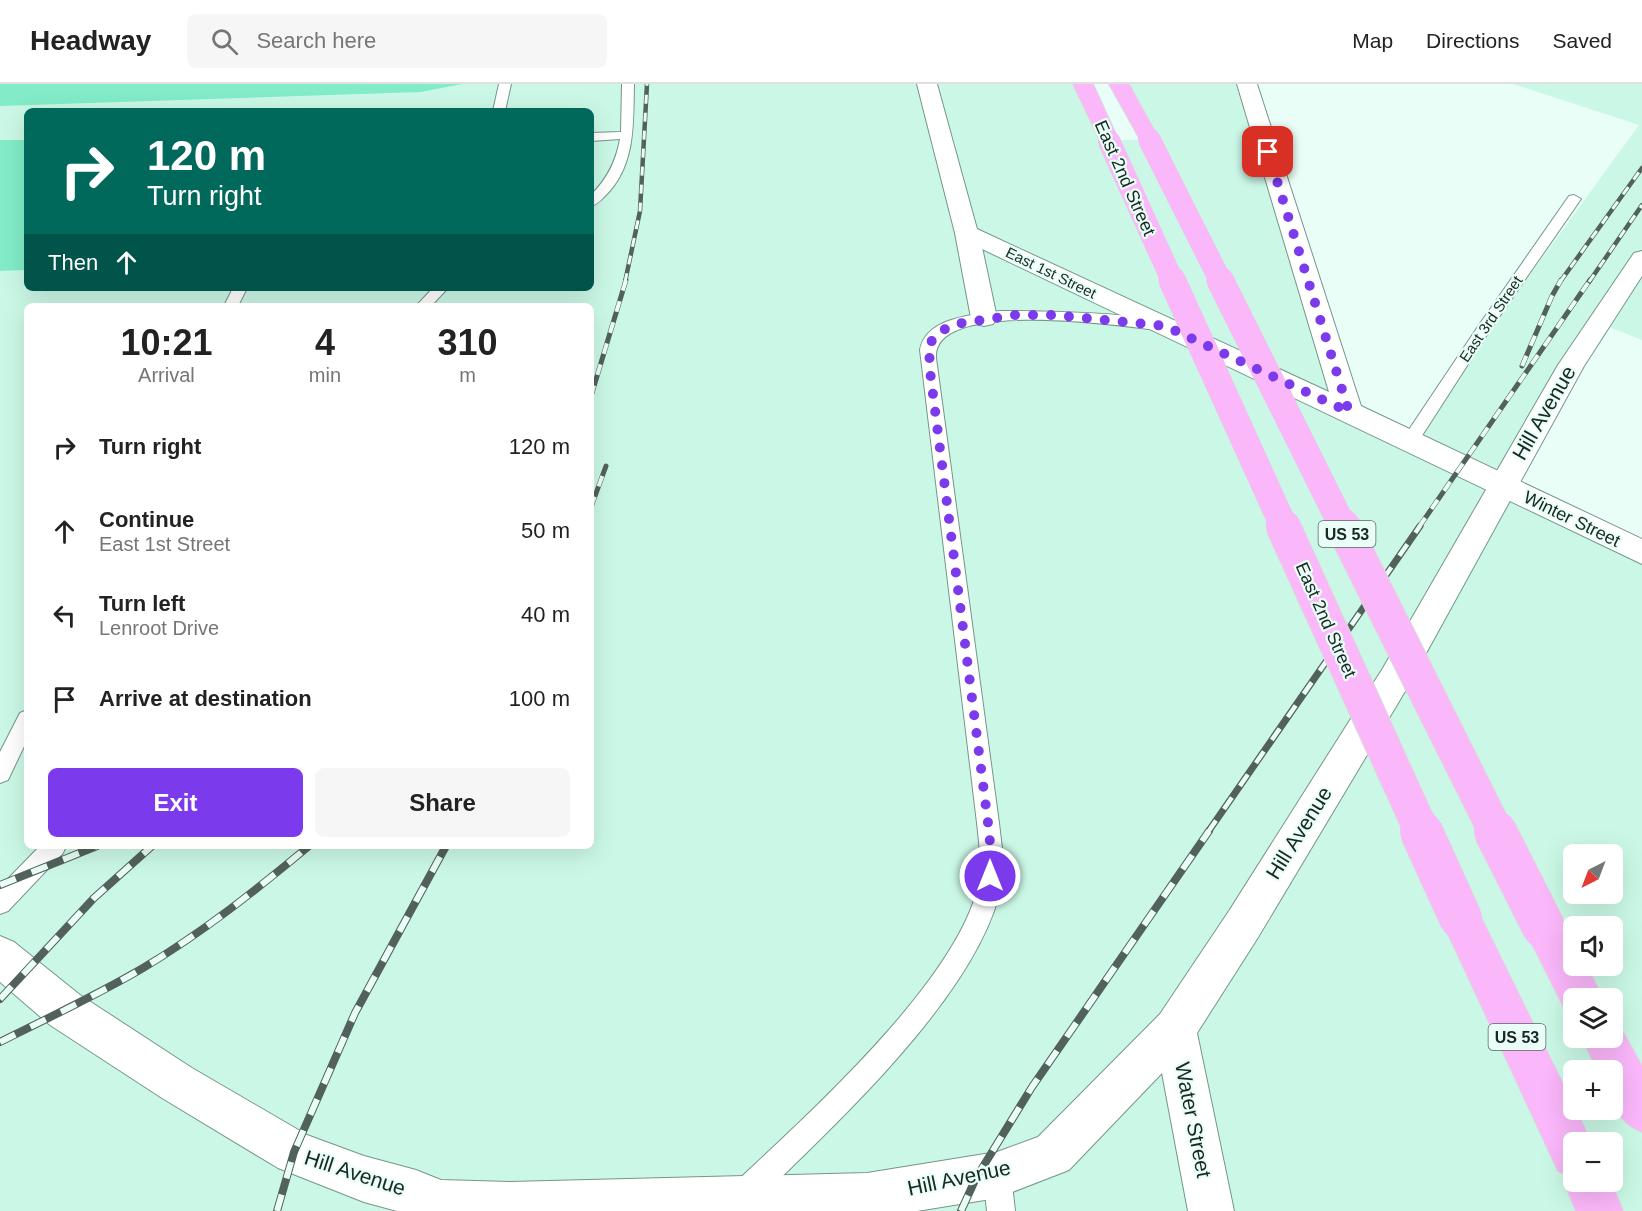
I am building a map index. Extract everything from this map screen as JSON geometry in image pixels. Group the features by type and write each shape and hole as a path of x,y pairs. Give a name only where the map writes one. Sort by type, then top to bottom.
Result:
{"highway":[{"name":"East 2nd Street","path":"1083,84 1461,919 1563,1132"},
{"name":"East 2nd Street","path":"1119,84 1149,139 1576,988"},
{"path":"1608,1048 1642,1110"},
{"path":"1591,1192 1600,1211"}],"street":[{"path":"927,84 967,233 984,318"},
{"path":"1247,84 1349,412"},
{"name":"East 1st Street","path":"967,233 1503,485"},
{"name":"Hill Avenue","path":"0,956 65,1010 177,1083 294,1152 364,1179 414,1202 487,1204 999,1193 1053,1154 1175,1029 1243,925 1395,678 1571,365 1642,258"},
{"name":"Winter Street","path":"1503,485 1642,552"},
{"name":"Water Street","path":"1175,1029 1211,1211"}],"lane":[{"path":"500,108 505,84"},
{"path":"594,199 605,190 619,169 625,152 628,84"},
{"path":"594,137 626,135"},
{"name":"East 3rd Street","path":"1410,441 1484,328 1574,199"},
{"path":"426,303 438,291"},
{"path":"738,1200 859,1081 934,993 957,960 978,921 989,890 992,862 988,823 928,349 935,336 947,327 984,318 1054,315 1165,326"},
{"path":"0,773 24,724"},
{"path":"0,903 52,849"}],"shaded area":[{"path":"0,84 1083,84 1109,141 1148,139 1119,84 1247,84 1349,412 1409,441 1639,125 1513,84 1642,84 1642,340 1599,323 1503,485 1642,552 1642,1211 0,1211 0,271 24,270 24,291 594,291 594,108 24,108 24,140 0,140"},
{"path":"0,84 462,84 421,92 0,106"},
{"path":"0,140 24,140 24,270 0,271"}],"railway":[{"path":"625,282 640,211 647,84"},
{"path":"1560,282 1642,168"},
{"path":"1589,282 1642,205"},
{"path":"594,386 626,280"},
{"path":"1522,366 1561,280"},
{"path":"1419,527 1590,280"},
{"path":"594,499 606,466"},
{"path":"1208,832 1420,526"},
{"path":"961,1211 976,1178 1032,1087 1209,831"},
{"path":"0,885 90,849"},
{"path":"0,999 94,898 149,849"},
{"path":"0,1042 108,988 165,955 228,910 305,849"},
{"path":"277,1211 294,1152 355,1013 444,849"}],"route":[{"path":"990,876 992,862 988,823 930,371 929,344 947,327 984,318 1015,315 1054,315 1165,326 1349,412 1268,152"}]}
